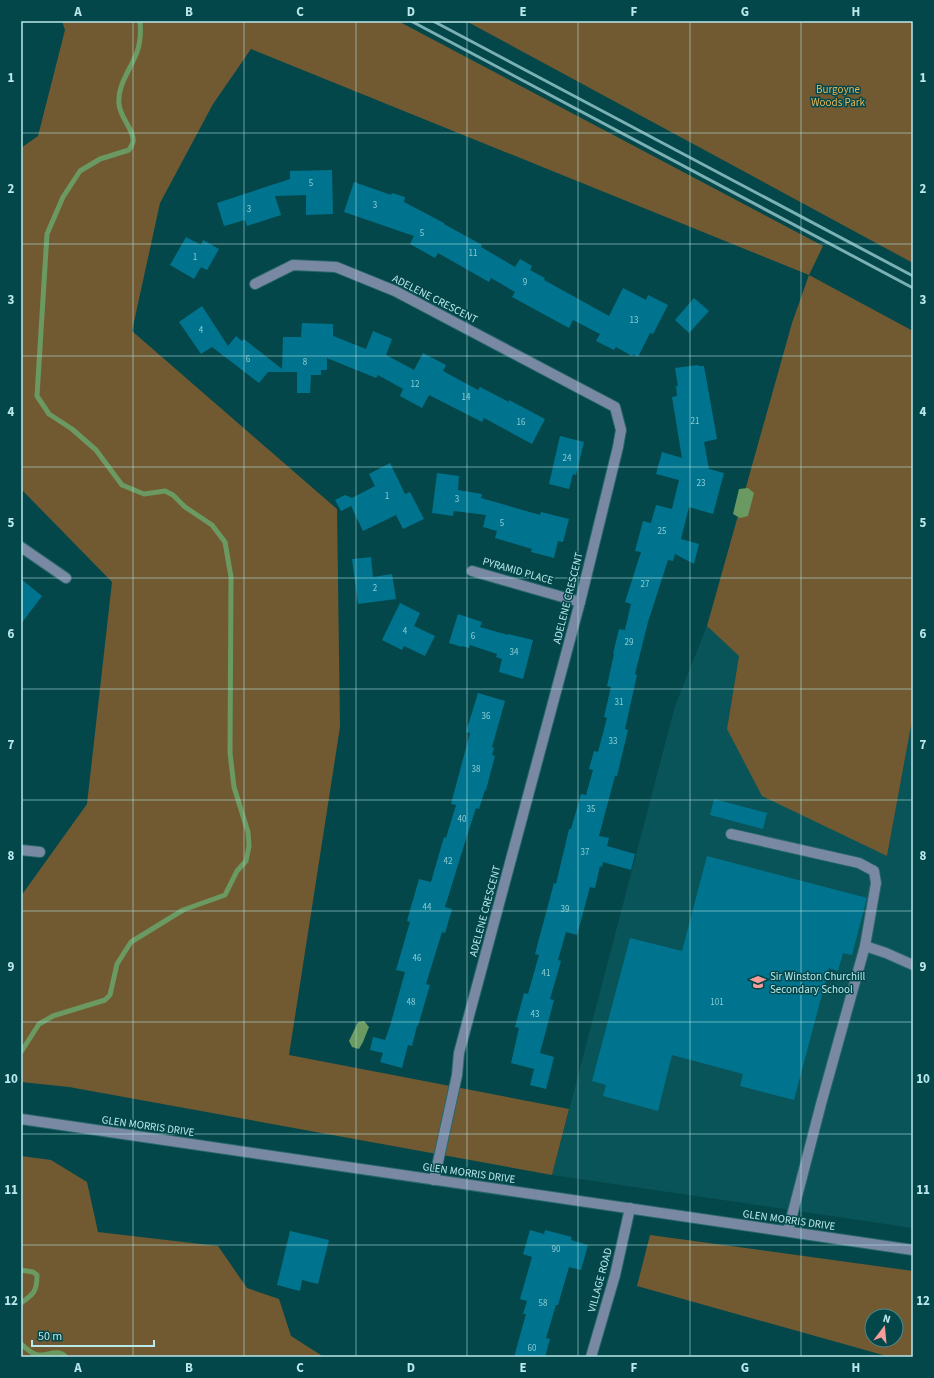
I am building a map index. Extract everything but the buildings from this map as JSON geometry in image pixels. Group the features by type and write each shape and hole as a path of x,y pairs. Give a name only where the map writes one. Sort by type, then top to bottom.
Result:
{"street":[{"name":"ADELENE CRESCENT","path":"255,284 293,264 336,267 395,291 615,407 620,430 618,447 580,602 458,1053 457,1075 434,1180"},
{"path":"21,547 66,578"},
{"name":"PYRAMID PLACE","path":"472,571 580,602"},
{"path":"731,834 859,863 874,871 876,883 865,946 821,1104 788,1231"},
{"path":"21,850 40,852"},
{"path":"865,946 886,953 913,965"},
{"name":"GLEN MORRIS DRIVE","path":"21,1119 913,1250"},
{"name":"VILLAGE ROAD","path":"591,1357 615,1275 630,1208"}],"shaded area":[{"path":"748,488 754,493 748,516 740,518 733,514 739,489"},
{"name":"Sir Winston Churchill Secondary School","path":"707,626 739,656 727,729 887,856 913,715 913,1228 552,1175 675,706"},
{"path":"364,1021 369,1027 363,1042 359,1049 352,1047 349,1041 358,1022"}],"green space":[{"path":"62,21 398,21 823,246 809,275 251,49 213,104 160,203 132,331 337,509 340,727 289,1055 569,1109 552,1175 69,1087 21,1082 21,896 87,804 112,582 21,489 21,148 38,136 65,30"},
{"name":"Burgoyne Woods Park","path":"466,21 913,21 913,263"},
{"path":"809,275 913,331 913,715 887,856 762,796 727,729 739,656 707,626 792,323"},
{"path":"21,1156 51,1160 87,1182 98,1232 218,1246 247,1288 279,1299 291,1336 324,1357 21,1357"},
{"path":"650,1235 913,1271 913,1357 890,1357 637,1286"}],"waterway":[{"path":"21,1052 39,1024 53,1016 105,1000 110,995 117,964 131,942 183,910 225,895 237,871 246,861 249,846 248,832 234,787 230,753 231,577 225,542 212,525 185,507 173,495 165,491 144,494 122,485 96,450 72,429 49,414 37,396 47,234 63,197 80,171 100,159 129,150 133,143 132,133 120,109 119,97 122,84 138,48 141,29 140,21"},
{"path":"21,1270 33,1272 37,1275 34,1292 21,1303"},
{"path":"21,1344 29,1351 38,1355 60,1353 66,1357"}],"railway":[{"path":"411,21 913,288"},
{"path":"433,21 913,276"}],"place":[{"name":"Sir Winston Churchill Secondary School","path":"758,982"}]}
